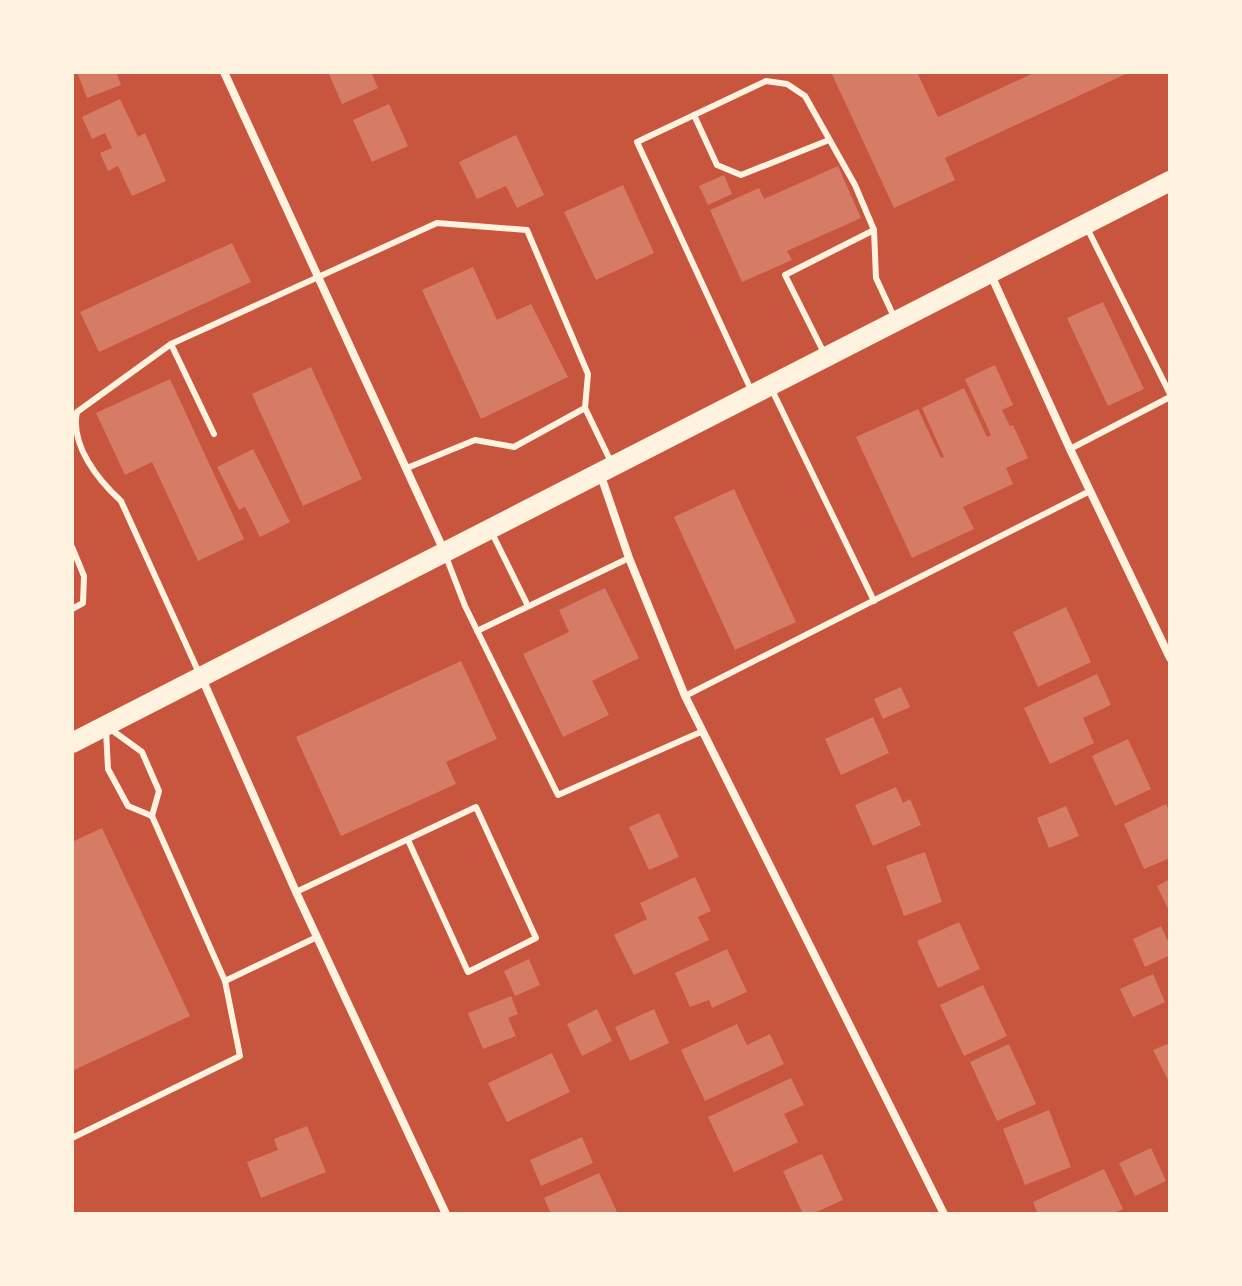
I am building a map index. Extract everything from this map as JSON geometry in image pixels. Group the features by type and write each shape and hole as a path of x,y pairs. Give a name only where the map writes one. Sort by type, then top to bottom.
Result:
{"main road":[{"path":"72,743 1170,181"}],"street":[{"path":"224,72 445,552"},
{"path":"990,273 1170,658"},
{"path":"607,471 629,558 685,696 944,1214"},
{"path":"201,676 296,892 446,1214"}],"lane":[{"path":"874,601 762,390 637,142 766,81 787,84 805,96 855,185 874,230 876,278 896,322"},
{"path":"694,115 717,165 741,175 829,140"},
{"path":"201,676 121,501 99,482 73,429 77,412 171,344 437,223 527,230 588,374 585,408 607,471"},
{"path":"1070,449 1170,396 1085,225"},
{"path":"827,358 785,275 874,230"},
{"path":"171,344 214,434"},
{"path":"407,468 475,440 514,447 585,408"},
{"path":"685,696 1090,491"},
{"path":"490,529 528,606"},
{"path":"72,547 84,576 83,603 72,609"},
{"path":"445,552 477,631 558,795 703,731"},
{"path":"477,631 629,558"},
{"path":"106,726 108,769 128,806 152,816"},
{"path":"72,1138 240,1056 225,981 152,816 159,791 142,752 106,726"},
{"path":"296,892 476,807 536,938 468,972 408,840"},
{"path":"225,981 317,937"}],"building":[{"path":"77,72 116,72 121,85 87,98"},
{"path":"328,72 371,72 378,88 342,104"},
{"path":"831,72 917,72 938,117 1036,72 1130,72 945,158 955,180 894,208"},
{"path":"120,99 138,137 145,133 166,181 132,196 118,166 108,171 100,153 112,148 105,133 92,139 82,117"},
{"path":"389,104 408,146 372,162 353,120"},
{"path":"516,135 544,195 517,208 506,186 477,199 459,162"},
{"path":"838,166 861,218 787,251 792,260 742,282 710,210 759,188 764,199"},
{"path":"724,175 732,194 708,205 699,186"},
{"path":"623,185 654,253 596,280 564,212"},
{"path":"232,243 251,282 99,352 80,312"},
{"path":"473,267 497,320 531,304 568,377 481,419 422,290"},
{"path":"1103,302 1144,389 1108,406 1067,318"},
{"path":"995,365 1013,405 1002,410 1010,426 1013,425 1028,458 1006,468 1013,484 963,507 974,529 912,558 856,437 918,409 941,458 944,457 922,408 964,388 987,437 991,435 965,379"},
{"path":"311,367 362,479 303,506 252,394"},
{"path":"170,379 244,539 198,561 152,462 125,475 96,413"},
{"path":"253,449 290,522 260,537 245,507 239,510 217,467"},
{"path":"734,489 796,622 735,650 674,517"},
{"path":"605,588 639,658 592,681 609,715 563,737 523,654 569,632 559,610"},
{"path":"1066,607 1091,662 1038,687 1013,632"},
{"path":"461,661 497,739 446,762 456,784 341,836 296,737"},
{"path":"1097,674 1111,705 1083,718 1094,743 1050,764 1024,708"},
{"path":"901,687 910,707 883,719 874,699"},
{"path":"873,717 889,753 841,775 825,739"},
{"path":"1128,739 1151,789 1115,806 1092,756"},
{"path":"896,787 903,803 910,799 921,825 873,846 855,805"},
{"path":"1166,804 1170,813 1170,858 1144,869 1124,824"},
{"path":"1066,806 1079,836 1049,848 1037,818"},
{"path":"659,813 679,857 649,870 629,827"},
{"path":"102,828 190,1016 72,1071 72,842"},
{"path":"925,852 942,902 904,916 886,866"},
{"path":"695,877 711,911 698,917 709,940 634,975 614,935 647,919 640,903"},
{"path":"1170,879 1170,913 1157,886"},
{"path":"959,922 980,969 938,988 917,941"},
{"path":"1161,926 1170,946 1170,955 1145,967 1133,939"},
{"path":"727,949 747,992 712,1008 709,1000 690,1007 675,973"},
{"path":"529,959 540,985 515,996 504,971"},
{"path":"1153,974 1165,1002 1133,1017 1120,989"},
{"path":"983,985 1007,1036 964,1056 940,1005"},
{"path":"511,996 518,1014 508,1018 516,1036 483,1049 468,1013"},
{"path":"597,1009 612,1041 582,1056 567,1024"},
{"path":"654,1009 669,1043 630,1061 615,1027"},
{"path":"737,1024 747,1045 770,1034 784,1064 705,1101 681,1050"},
{"path":"1170,1043 1170,1079 1168,1080 1153,1050"},
{"path":"1009,1044 1036,1104 997,1121 970,1062"},
{"path":"552,1053 570,1092 507,1122 488,1083"},
{"path":"791,1078 804,1105 784,1114 798,1142 734,1172 708,1117"},
{"path":"1049,1110 1071,1167 1025,1185 1003,1129"},
{"path":"307,1126 326,1172 261,1198 247,1162 278,1150 274,1139"},
{"path":"582,1137 593,1163 541,1186 530,1160"},
{"path":"1151,1148 1166,1181 1135,1196 1119,1163"},
{"path":"822,1154 843,1200 812,1214 803,1214 783,1171"},
{"path":"1104,1169 1123,1209 1112,1214 1038,1214 1033,1202"},
{"path":"599,1173 618,1214 551,1214 544,1198"}]}
